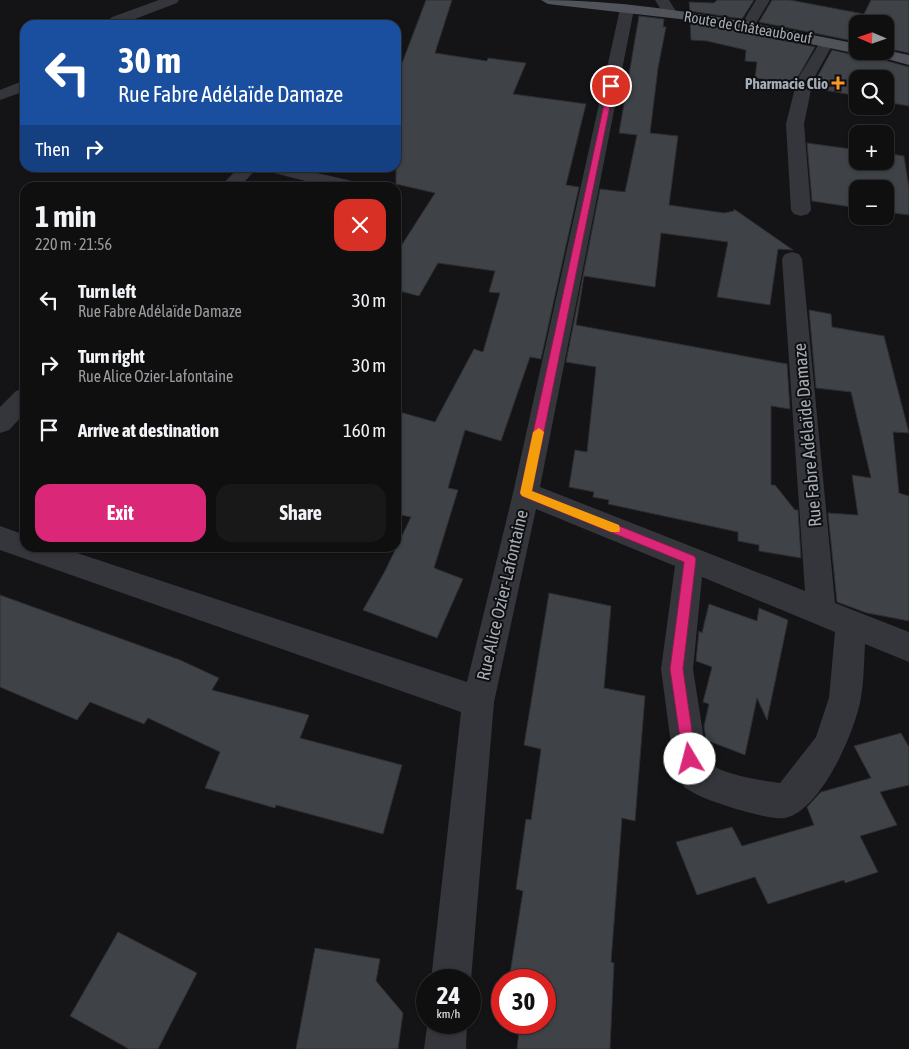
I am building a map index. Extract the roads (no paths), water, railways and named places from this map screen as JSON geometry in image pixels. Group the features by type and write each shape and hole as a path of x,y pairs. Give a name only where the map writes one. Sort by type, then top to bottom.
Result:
{"main road":[{"name":"Route de Châteauboeuf","path":"548,0 670,13 748,26 849,47"},
{"path":"894,57 909,60"}],"street":[{"path":"117,20 172,0"},
{"path":"662,0 670,13"},
{"path":"748,26 762,0"},
{"name":"Rue Alice Ozier-Lafontaine","path":"453,969 478,702 526,493 627,9"},
{"path":"801,210 795,124 805,80 827,42"},
{"path":"234,182 244,172"},
{"path":"292,172 333,182"},
{"name":"Rue Fabre Adélaïde Damaze","path":"792,259 822,612"},
{"path":"0,423 20,402"},
{"path":"526,493 909,647"},
{"path":"0,538 20,545"},
{"path":"41,552 478,702"},
{"path":"690,559 677,669 690,759 696,775 706,782 752,796 784,801 796,793 830,747 845,698 851,624"},
{"path":"445,1049 446,1034"}],"place":[{"name":"Pharmacie Clio","path":"838,83"}]}
